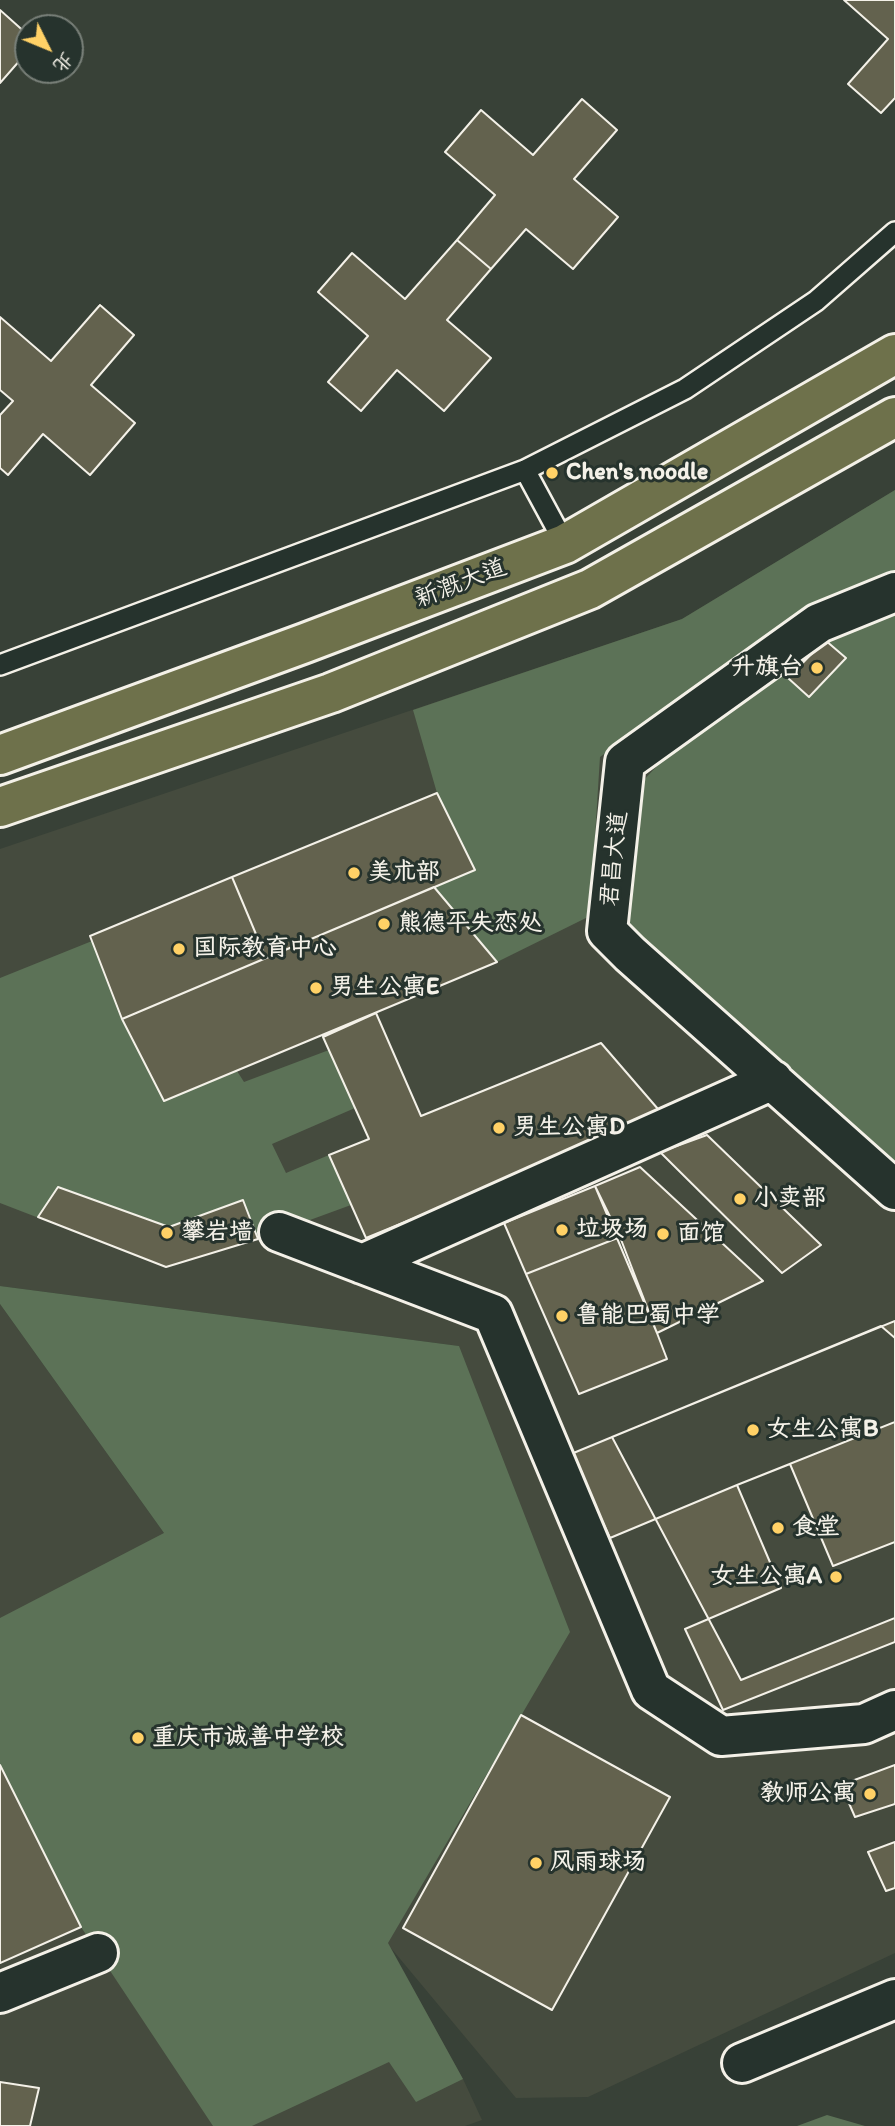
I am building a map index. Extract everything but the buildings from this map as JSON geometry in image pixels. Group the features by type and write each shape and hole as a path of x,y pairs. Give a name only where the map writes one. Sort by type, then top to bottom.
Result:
{"main road":[{"name":"新溉大道","path":"0,755 565,544 895,354"},
{"path":"0,807 331,693 590,589 895,416"}],"street":[{"name":"君昌大道","path":"895,593 819,623 625,762 607,931 895,1191"},
{"path":"362,1264 773,1080"},
{"path":"279,1232 493,1314 650,1690 721,1736 864,1724 895,1710"},
{"path":"0,1993 98,1954"},
{"path":"742,2063 895,1999"}],"lane":[{"path":"0,665 525,470 685,389 816,301 895,232"},
{"path":"525,470 565,544"}],"shaded area":[{"name":"鲁能巴蜀中学","path":"895,490 895,1953 588,2097 516,2098 391,1948 463,2079 482,2120 465,2126 0,2126 0,1304 164,1533 459,1346 0,1286 0,849 682,619"}],"green space":[{"path":"895,490 895,572 807,612 600,757 590,916 497,962 434,887 475,870 437,793 413,710 682,619"},
{"path":"895,608 895,1161 623,920 642,782 682,739 819,632","holes":["824,640 845,659 809,696 789,678"]},
{"path":"92,941 122,1019 164,1101 237,1071 244,1082 329,1050 355,1108 272,1144 286,1173 329,1155 351,1205 258,1239 166,1267 0,1203 0,978"},
{"path":"0,1286 459,1346 570,1632 388,1943 463,2079 416,2102 389,2062 252,2126 213,2126 81,1927 0,1765 0,1618 164,1533 0,1304"},
{"path":"827,2115 865,2126 797,2126"}],"place":[{"name":"Chen's noodle","path":"552,473"},
{"name":"升旗台","path":"817,668"},
{"name":"美术部","path":"354,873"},
{"name":"熊德平失恋处","path":"384,924"},
{"name":"国际教育中心","path":"179,949"},
{"name":"男生公寓E","path":"316,988"},
{"name":"男生公寓D","path":"499,1128"},
{"name":"小卖部","path":"740,1199"},
{"name":"垃圾场","path":"562,1230"},
{"name":"攀岩墙","path":"167,1233"},
{"name":"面馆","path":"663,1234"},
{"name":"鲁能巴蜀中学","path":"562,1316"},
{"name":"女生公寓B","path":"753,1430"},
{"name":"食堂","path":"778,1528"},
{"name":"女生公寓A","path":"836,1577"},
{"name":"重庆市诚善中学校","path":"138,1738"},
{"name":"教师公寓","path":"870,1794"},
{"name":"风雨球场","path":"536,1863"}]}
